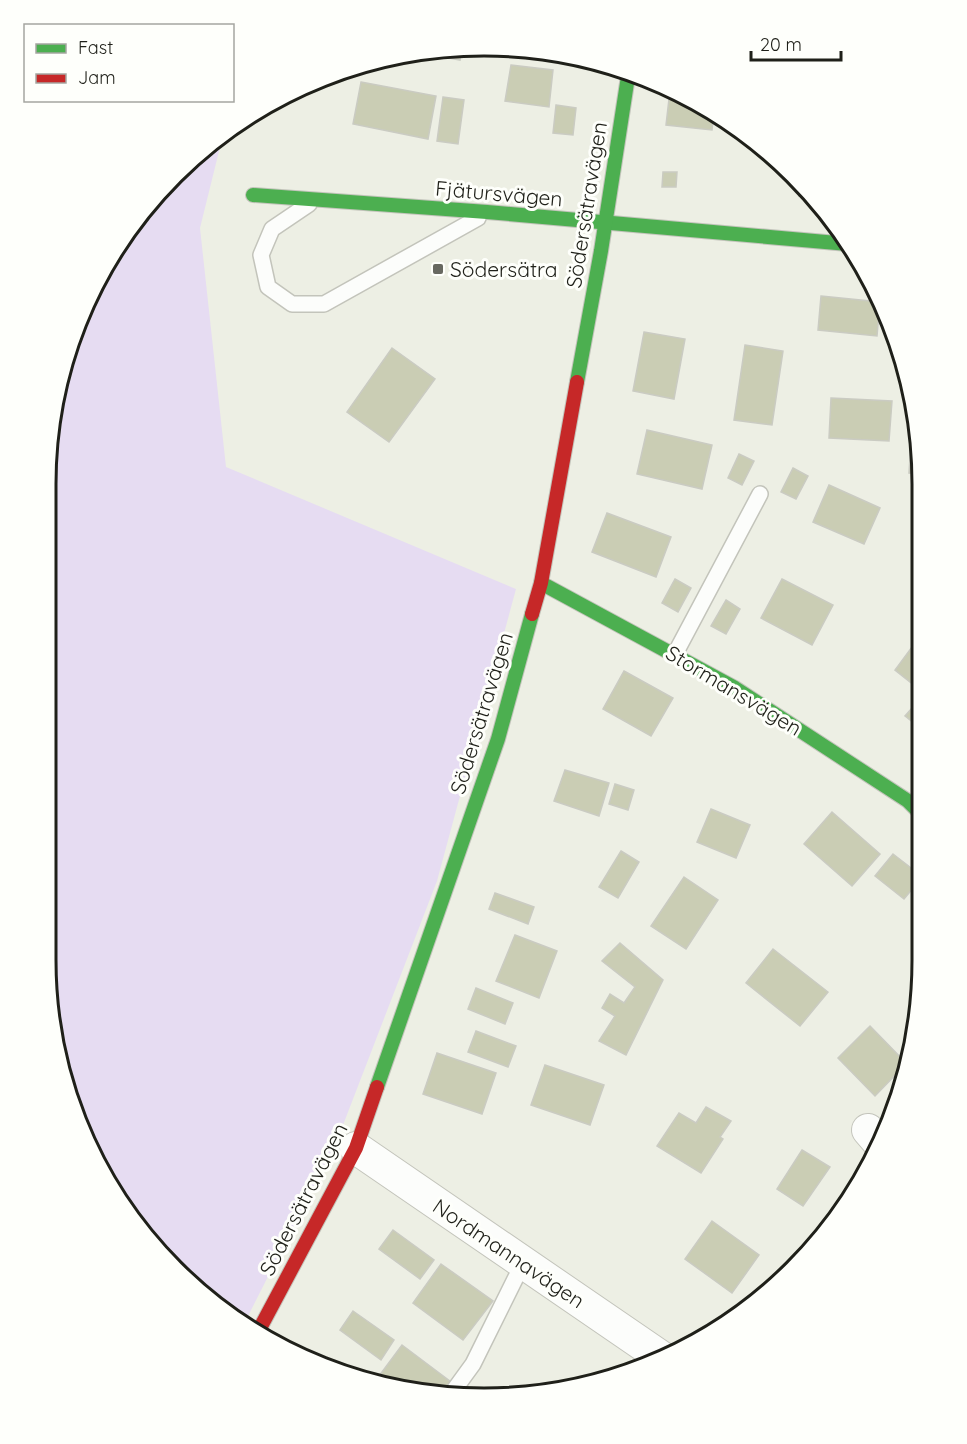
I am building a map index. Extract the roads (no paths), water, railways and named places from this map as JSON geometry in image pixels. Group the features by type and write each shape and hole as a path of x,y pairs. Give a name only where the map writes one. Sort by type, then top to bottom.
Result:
{"street":[{"name":"Södersätravägen","path":"261,1326 356,1148 498,740 541,583 606,223 627,80"},
{"name":"Fjätursvägen","path":"253,195 837,243"},
{"name":"Stormansvägen","path":"541,583 735,688 801,729 912,805"},
{"name":"Nordmannavägen","path":"356,1148 654,1353"}],"lane":[{"path":"316,199 272,229 261,255 268,287 292,303 324,303 487,213"},
{"path":"675,654 760,494"},
{"path":"456,1388 474,1364 523,1263"}],"place":[{"name":"Södersätra","path":"438,269"}]}
